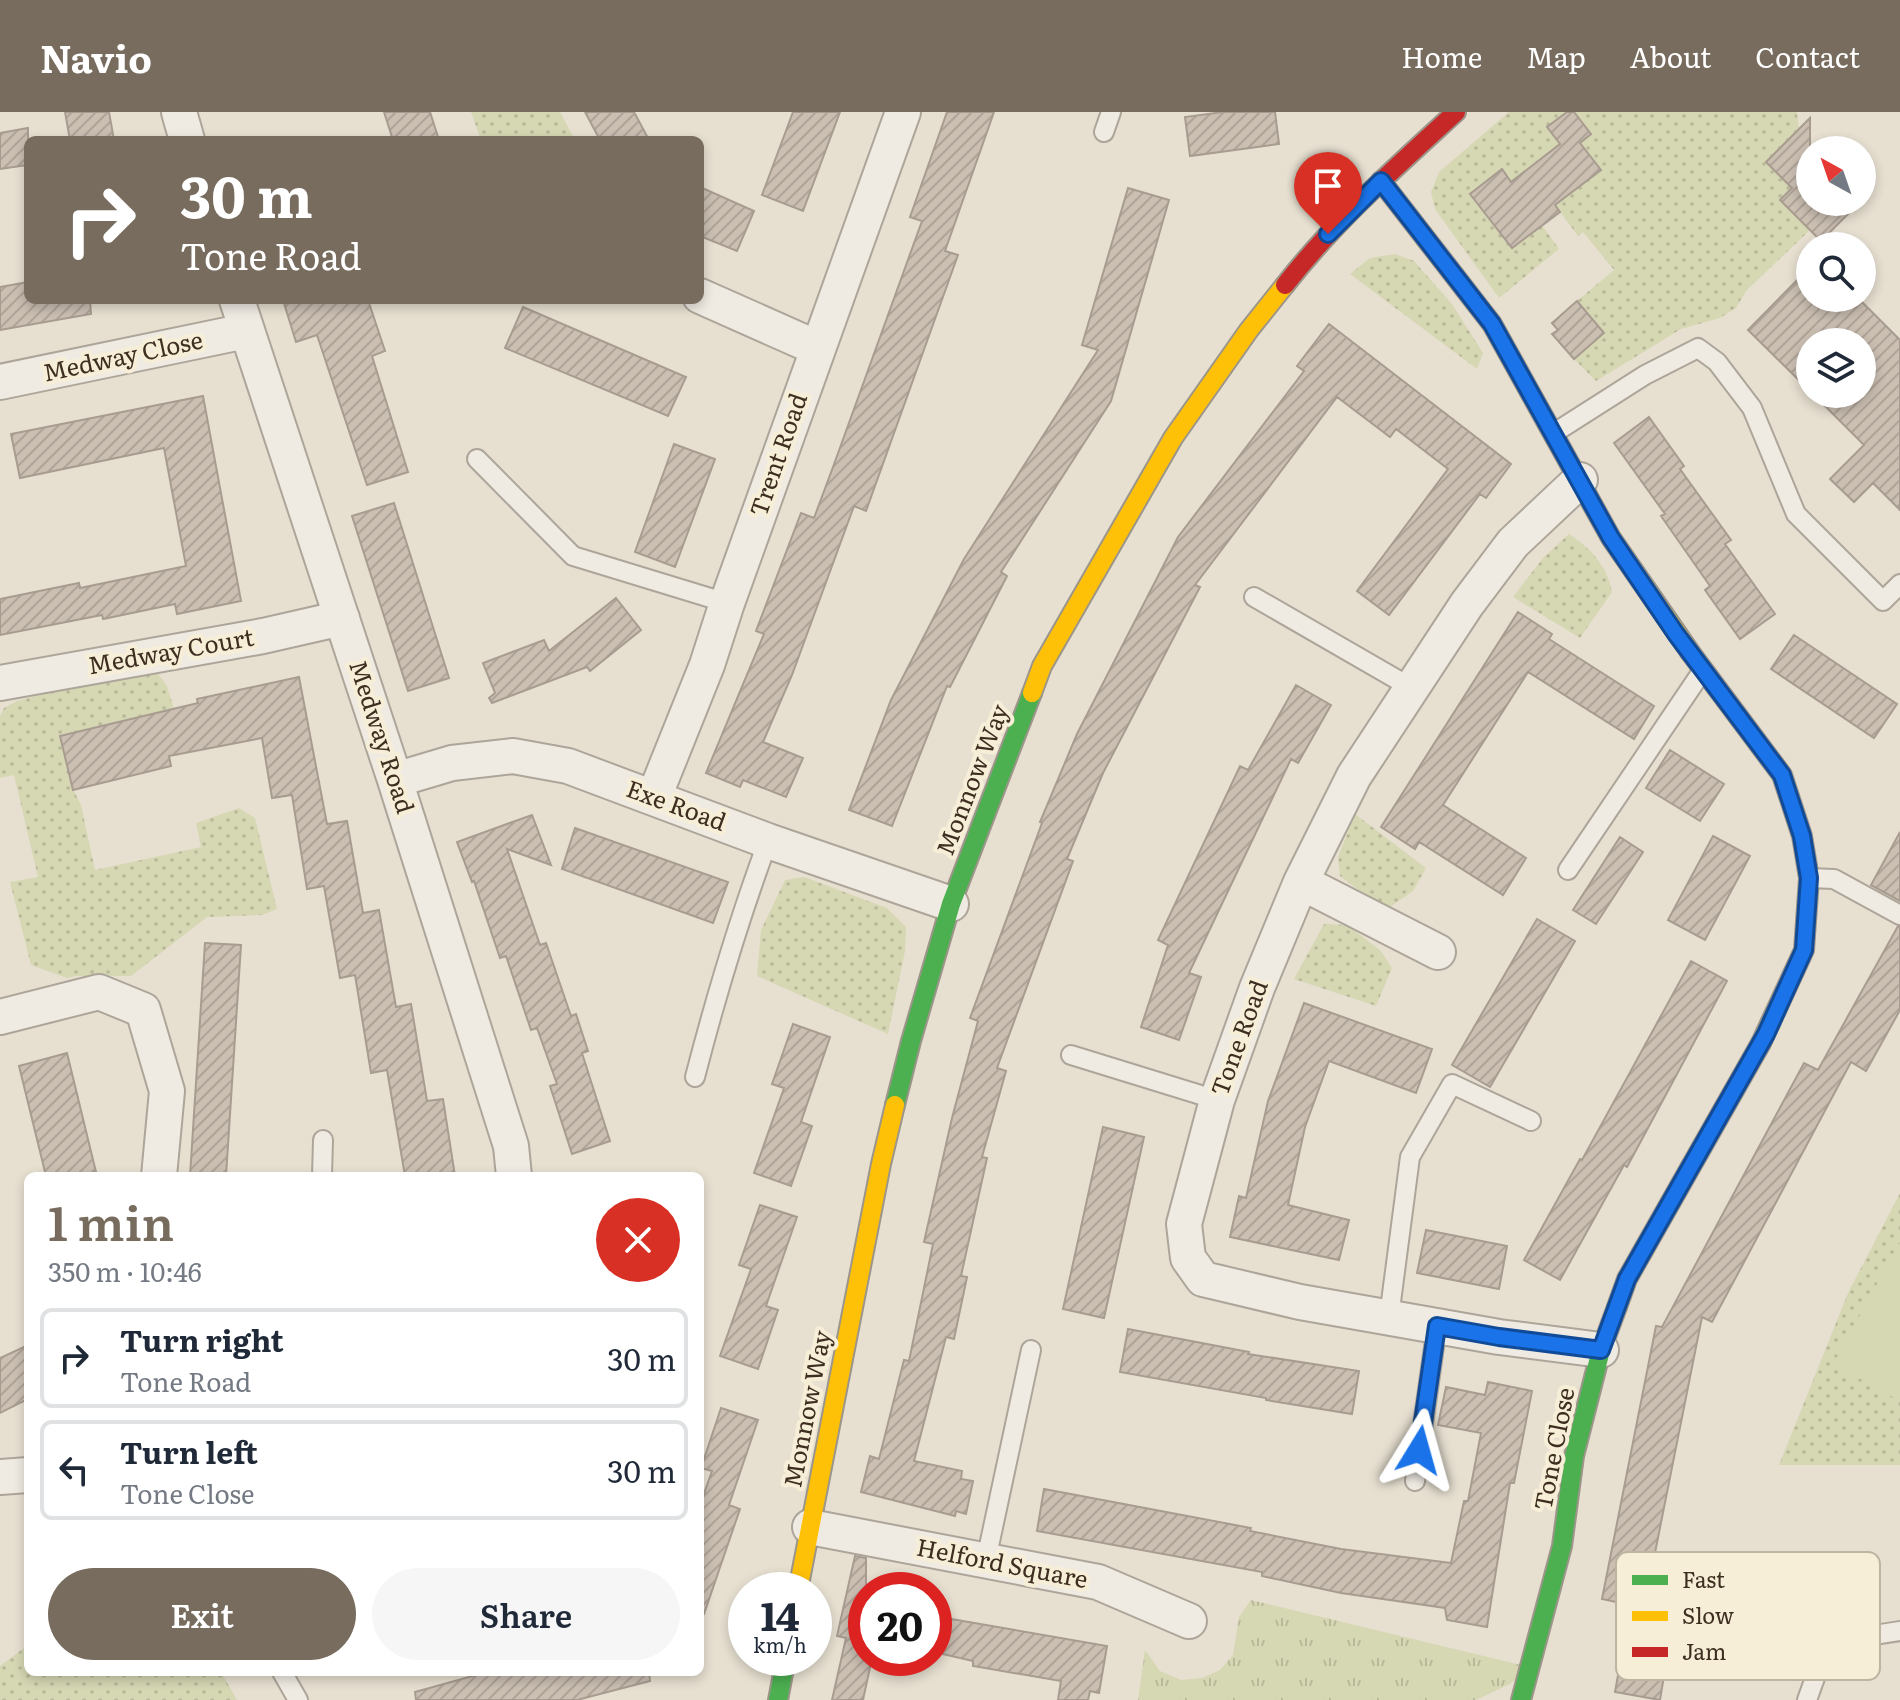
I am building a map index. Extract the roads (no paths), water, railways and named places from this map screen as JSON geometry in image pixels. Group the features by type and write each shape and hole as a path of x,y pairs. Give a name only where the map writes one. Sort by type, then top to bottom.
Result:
{"street":[{"path":"179,112 186,136"},
{"name":"Trent Road","path":"654,797 707,665 903,112"},
{"name":"Monnow Way","path":"801,1572 881,1164 914,1029 951,904 1042,666 1173,438 1249,330 1311,252 1381,181 1456,112"},
{"name":"Tone Close","path":"1381,181 1492,324 1611,538 1676,634 1782,775 1802,836 1809,878 1804,950 1766,1034 1627,1279 1601,1350 1574,1456 1562,1546 1521,1700"},
{"path":"704,298 817,348"},
{"name":"Medway Close","path":"0,382 242,316"},
{"name":"Medway Road","path":"242,316 395,780 511,1146 514,1172"},
{"name":"Tone Road","path":"1580,480 1513,543 1410,687 1354,776 1301,882 1257,988 1217,1100 1184,1224 1188,1258 1203,1279 1287,1299 1437,1326 1601,1350"},
{"name":"Medway Court","path":"0,683 263,636 342,618"},
{"name":"Exe Road","path":"395,780 452,763 513,756 568,766 768,841 951,904"},
{"path":"1301,882 1438,952"},
{"path":"0,1017 99,992 143,1010 167,1091 159,1172"},
{"path":"0,1477 24,1475"},
{"name":"Helford Square","path":"810,1527 1098,1582 1189,1621"},
{"path":"778,1700 783,1676"}],"lane":[{"path":"1104,132 1111,112"},
{"path":"1554,433 1645,375 1698,348 1717,362 1752,408 1796,514 1883,601 1900,584"},
{"path":"477,459 573,556 727,603"},
{"path":"1254,597 1410,687"},
{"path":"1568,870 1704,669"},
{"path":"695,1077 741,912 768,841"},
{"path":"1809,878 1834,879 1900,915"},
{"path":"1071,1055 1217,1100"},
{"path":"1389,1317 1410,1157 1452,1084 1531,1121"},
{"path":"322,1172 323,1140"},
{"path":"1415,1481 1437,1326"},
{"path":"986,1560 1031,1350"},
{"path":"1880,1634 1900,1631"},
{"path":"284,1676 298,1700"},
{"path":"1807,1700 1814,1680"}]}
